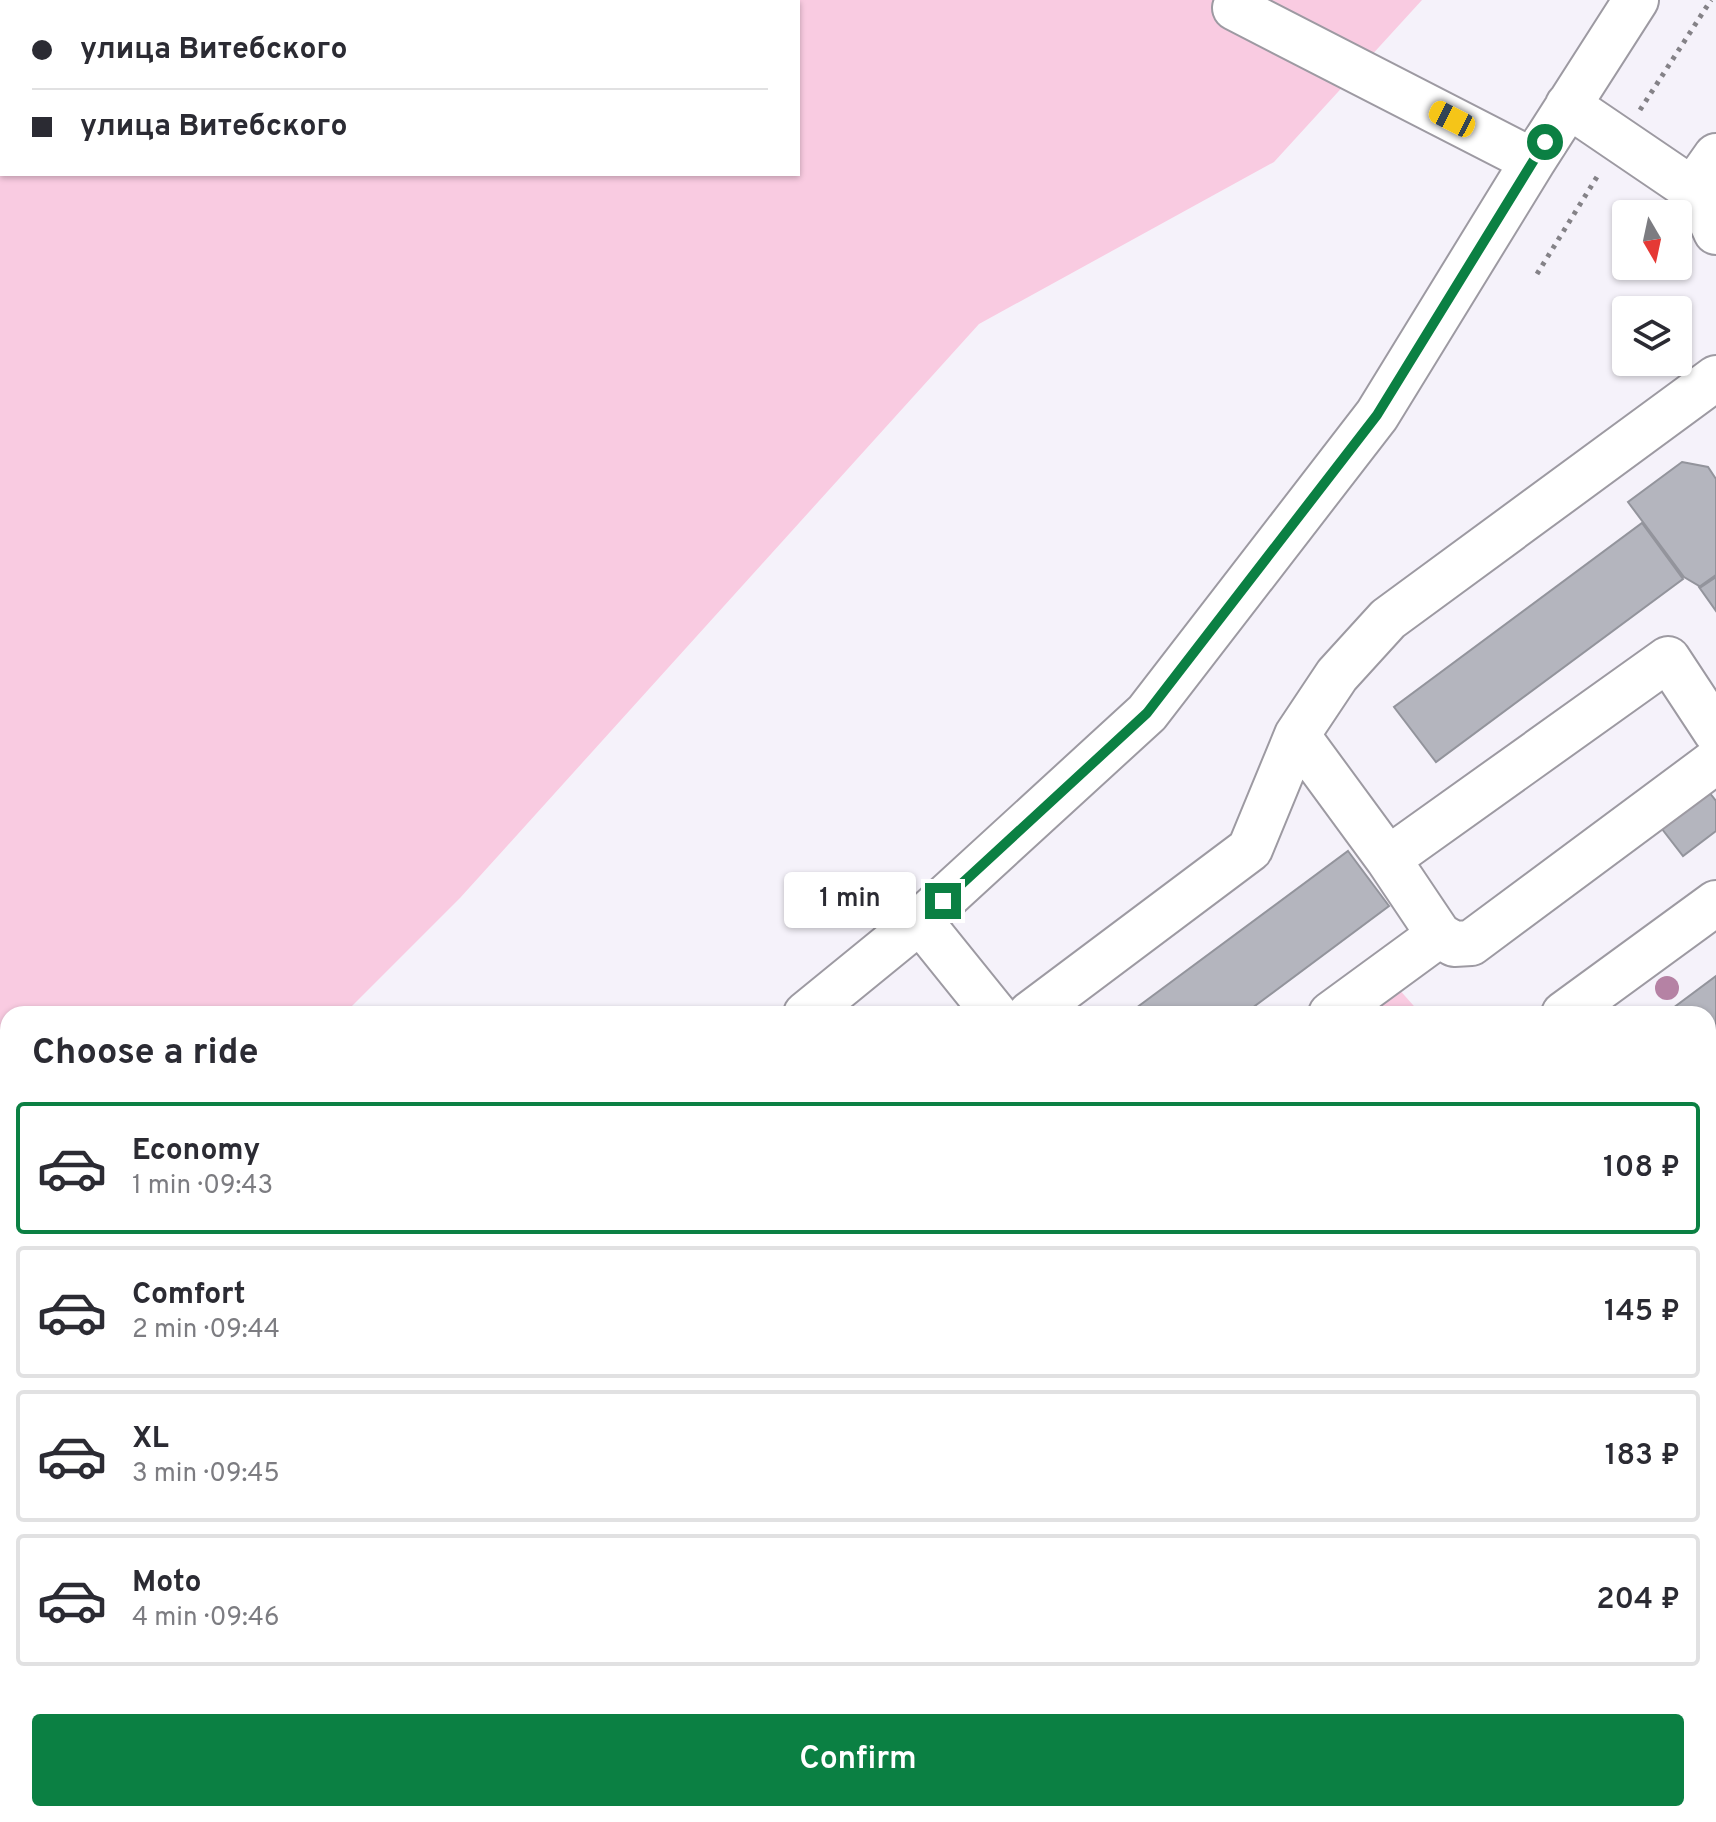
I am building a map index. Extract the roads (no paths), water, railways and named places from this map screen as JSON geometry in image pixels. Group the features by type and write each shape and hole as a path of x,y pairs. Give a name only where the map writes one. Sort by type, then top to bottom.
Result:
{"street":[{"path":"816,1006 920,921 1147,713 1377,415 1636,0"},
{"path":"1235,8 1533,161"},
{"path":"1568,105 1704,173 1699,194 1716,232"},
{"path":"1041,1006 1250,849 1297,735 1337,675 1388,619 1716,378"},
{"path":"1388,859 1668,659 1716,732"},
{"path":"1297,735 1388,859 1439,935 1454,944 1471,943 1716,761"},
{"path":"1575,1006 1716,903"},
{"path":"920,921 989,1006"},
{"path":"1342,1006 1439,935"}]}
